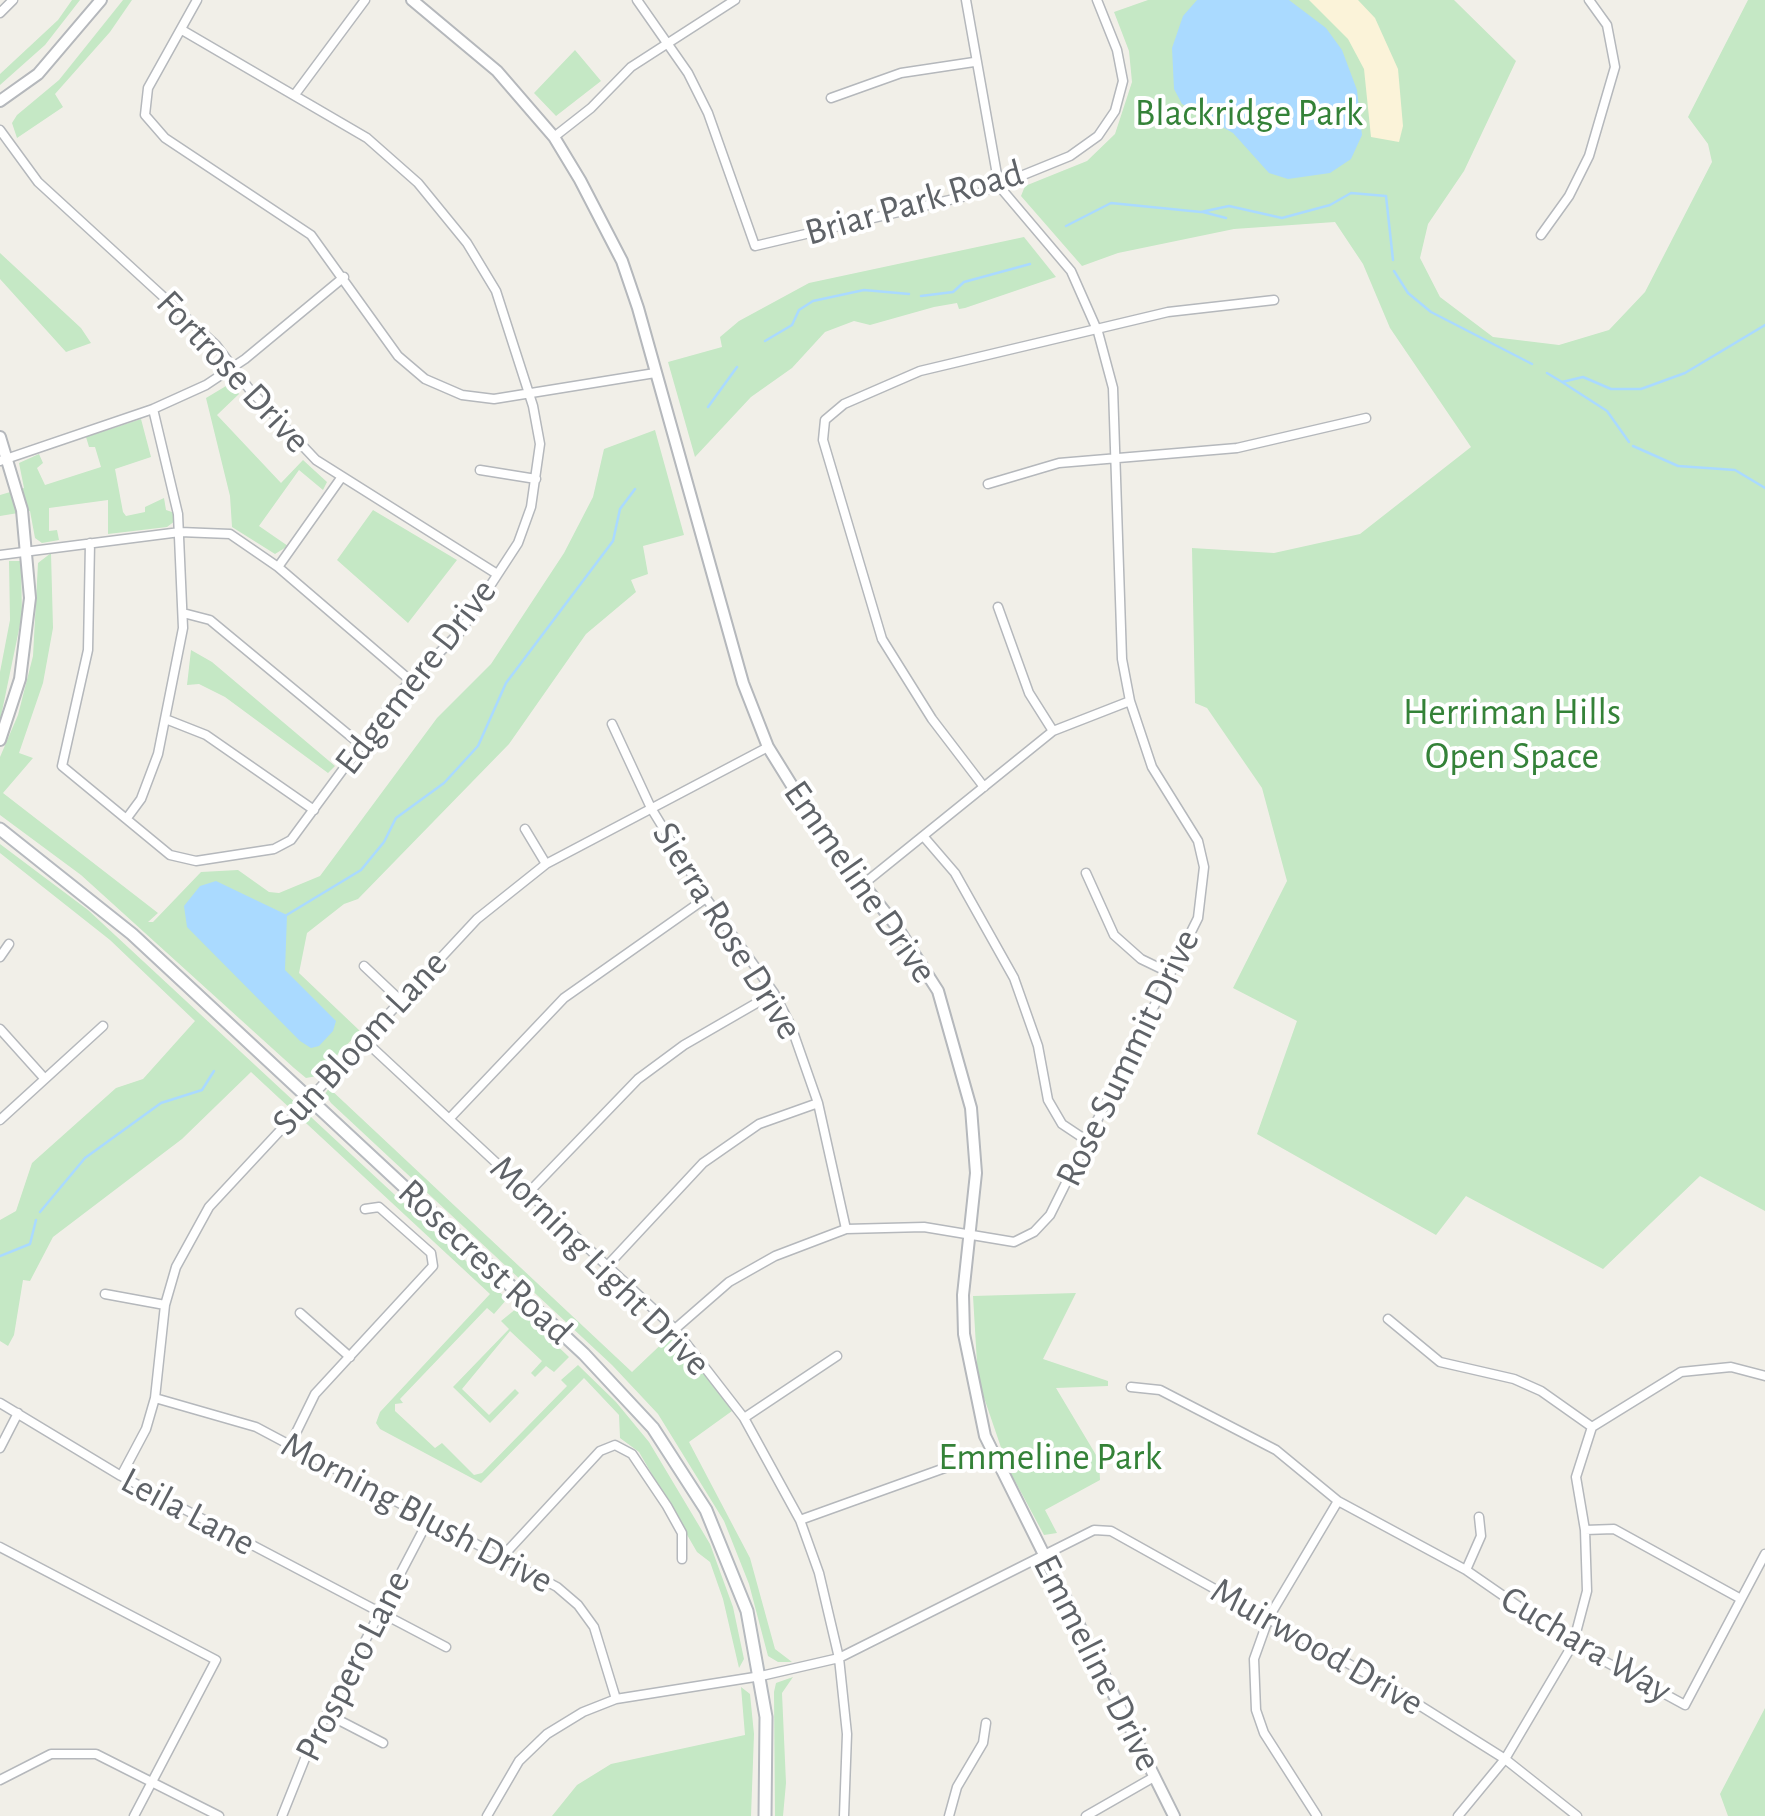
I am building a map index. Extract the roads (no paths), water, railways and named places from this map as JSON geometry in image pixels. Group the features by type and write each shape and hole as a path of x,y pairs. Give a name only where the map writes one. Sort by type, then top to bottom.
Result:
{"main road":[{"name":"Rosecrest Road","path":"0,829 119,923 584,1354 653,1428 706,1510 747,1611 761,1676 768,1759 764,1816"}],"street":[{"path":"0,12 12,0"},
{"path":"0,102 38,74 101,0"},
{"path":"197,0 148,88 145,114 164,138 311,235 398,356 426,380 462,395 494,400 656,373"},
{"path":"296,93 364,0"},
{"name":"Emmeline Drive","path":"412,0 498,71 554,137 622,261 743,683 768,748 938,991 972,1108 976,1173 963,1295 964,1334 992,1451 1174,1816"},
{"path":"638,0 666,40"},
{"path":"554,137 666,40 735,0"},
{"name":"Rose Summit Drive","path":"675,1330 729,1282 775,1256 846,1228 924,1226 1014,1242 1034,1232 1050,1215 1198,918 1204,867 1198,841 1152,767 1130,701 1122,660 1113,388 1098,332 1072,271 999,186 966,0"},
{"name":"Briar Park Road","path":"666,40 708,112 755,246 999,186 1070,156 1098,136 1116,111 1123,81 1117,50 1097,0"},
{"path":"1541,235 1569,196 1590,156 1615,67 1607,24 1589,0"},
{"name":"Edgemere Drive","path":"126,818 181,860 279,847 291,840 411,682 460,632 498,574 526,526 540,444 530,397 496,291 467,243 418,183 367,138 296,93 182,30"},
{"path":"831,98 901,73 974,62"},
{"name":"Fortrose Drive","path":"0,130 38,182 190,319 316,460 498,574"},
{"path":"4,459 194,392 234,367 344,277"},
{"path":"984,786 932,719 882,638 823,440 825,420 844,404 920,372 1168,312 1274,300"},
{"path":"90,543 88,650 61,762 68,774 126,818 148,784 168,720 184,614 180,532 154,408"},
{"path":"988,484 1059,463 1237,448 1366,418"},
{"path":"0,437 29,551 24,659 0,740"},
{"path":"480,470 536,478"},
{"path":"278,567 342,478"},
{"path":"0,555 180,532 236,536 278,567 411,682"},
{"path":"998,608 1029,692 1053,731"},
{"path":"184,614 210,620 361,745"},
{"path":"861,886 1053,731 1130,701"},
{"path":"168,720 206,734 314,810"},
{"name":"Sierra Rose Drive","path":"612,724 651,808 706,898 774,993 806,1060 846,1228"},
{"name":"Sun Bloom Lane","path":"121,1476 146,1429 155,1398 165,1306 176,1267 209,1207 476,919 546,864 768,748"},
{"path":"524,829 546,864"},
{"path":"924,838 955,872 1014,978 1038,1046 1048,1100 1062,1124 1086,1140"},
{"path":"1086,874 1114,935 1141,959 1170,973"},
{"path":"450,1118 564,998 706,898"},
{"path":"0,957 9,944"},
{"path":"364,966 399,999"},
{"path":"530,1192 638,1079 684,1045 774,993"},
{"path":"0,1120 103,1026"},
{"path":"0,1029 45,1079"},
{"name":"Morning Light Drive","path":"363,1039 675,1330 744,1418 800,1520 819,1573 839,1658 847,1734 844,1816"},
{"path":"607,1266 703,1164 759,1124 818,1104"},
{"path":"290,1445 315,1394 433,1266 431,1253 379,1207 365,1209"},
{"path":"105,1294 165,1306"},
{"path":"300,1313 350,1357"},
{"path":"1388,1318 1440,1362 1528,1385 1592,1427"},
{"path":"744,1418 838,1356"},
{"path":"1458,1816 1505,1759 1574,1644 1587,1591 1576,1477 1592,1427 1681,1372 1731,1367 1765,1376"},
{"name":"Cuchara Way","path":"1131,1387 1160,1390 1276,1450 1338,1501 1466,1570 1574,1644 1685,1705 1765,1554"},
{"name":"Morning Blush Drive","path":"155,1398 234,1418 557,1587 584,1612 597,1636 616,1699"},
{"name":"Leila Lane","path":"0,1403 121,1476 446,1647"},
{"path":"0,1448 18,1413"},
{"path":"502,1557 600,1451 619,1445 632,1454 682,1533 682,1558"},
{"path":"800,1520 992,1451"},
{"path":"1318,1816 1288,1776 1256,1710 1254,1659 1270,1617 1338,1501"},
{"path":"1466,1570 1481,1536 1479,1517"},
{"name":"Prospero Lane","path":"282,1816 327,1714 430,1518"},
{"path":"1584,1530 1614,1529 1742,1599"},
{"name":"Muirwood Drive","path":"487,1816 519,1761 547,1734 616,1699 761,1676 839,1658 1094,1530 1111,1530 1270,1617 1505,1759 1577,1816"},
{"path":"0,1547 216,1660 134,1816"},
{"path":"327,1714 383,1743"},
{"path":"949,1816 957,1787 983,1743 986,1723"},
{"path":"0,1780 36,1758 78,1752 112,1760 219,1816"},
{"path":"1086,1816 1154,1777"}],"water":[{"path":"1197,0 1289,0 1326,28 1342,50 1357,90 1362,135 1351,159 1330,173 1288,179 1269,173 1233,133 1182,104 1174,89 1172,48 1183,16"},
{"path":"216,881 287,915 285,970 336,1021 333,1031 319,1046 311,1048 300,1041 187,927 184,906 200,886"}],"waterway":[{"path":"1066,226 1111,203 1201,212 1229,206 1282,218 1330,205 1351,193 1386,196 1393,260"},
{"path":"1203,212 1226,218"},
{"path":"921,296 953,292 964,282 1030,264"},
{"path":"1394,271 1408,293 1431,312 1532,364"},
{"path":"765,341 792,325 799,310 813,301 864,290 909,294"},
{"path":"1547,373 1562,382 1583,377 1611,389 1641,389 1685,373 1765,325"},
{"path":"708,407 737,367"},
{"path":"1562,382 1607,411 1629,442"},
{"path":"1633,446 1678,466 1735,470 1765,488"},
{"path":"285,916 361,870 384,842 396,818 444,783 478,746 506,683 613,541 620,509 635,489"},
{"path":"40,1212 85,1158 161,1103 202,1090 214,1071"},
{"path":"0,1256 30,1244 36,1220"}],"park label":[{"name":"Blackridge Park","path":"1249,114"},
{"name":"Herriman Hills Open Space","path":"1512,734"},
{"name":"Emmeline Park","path":"1050,1458"}]}
